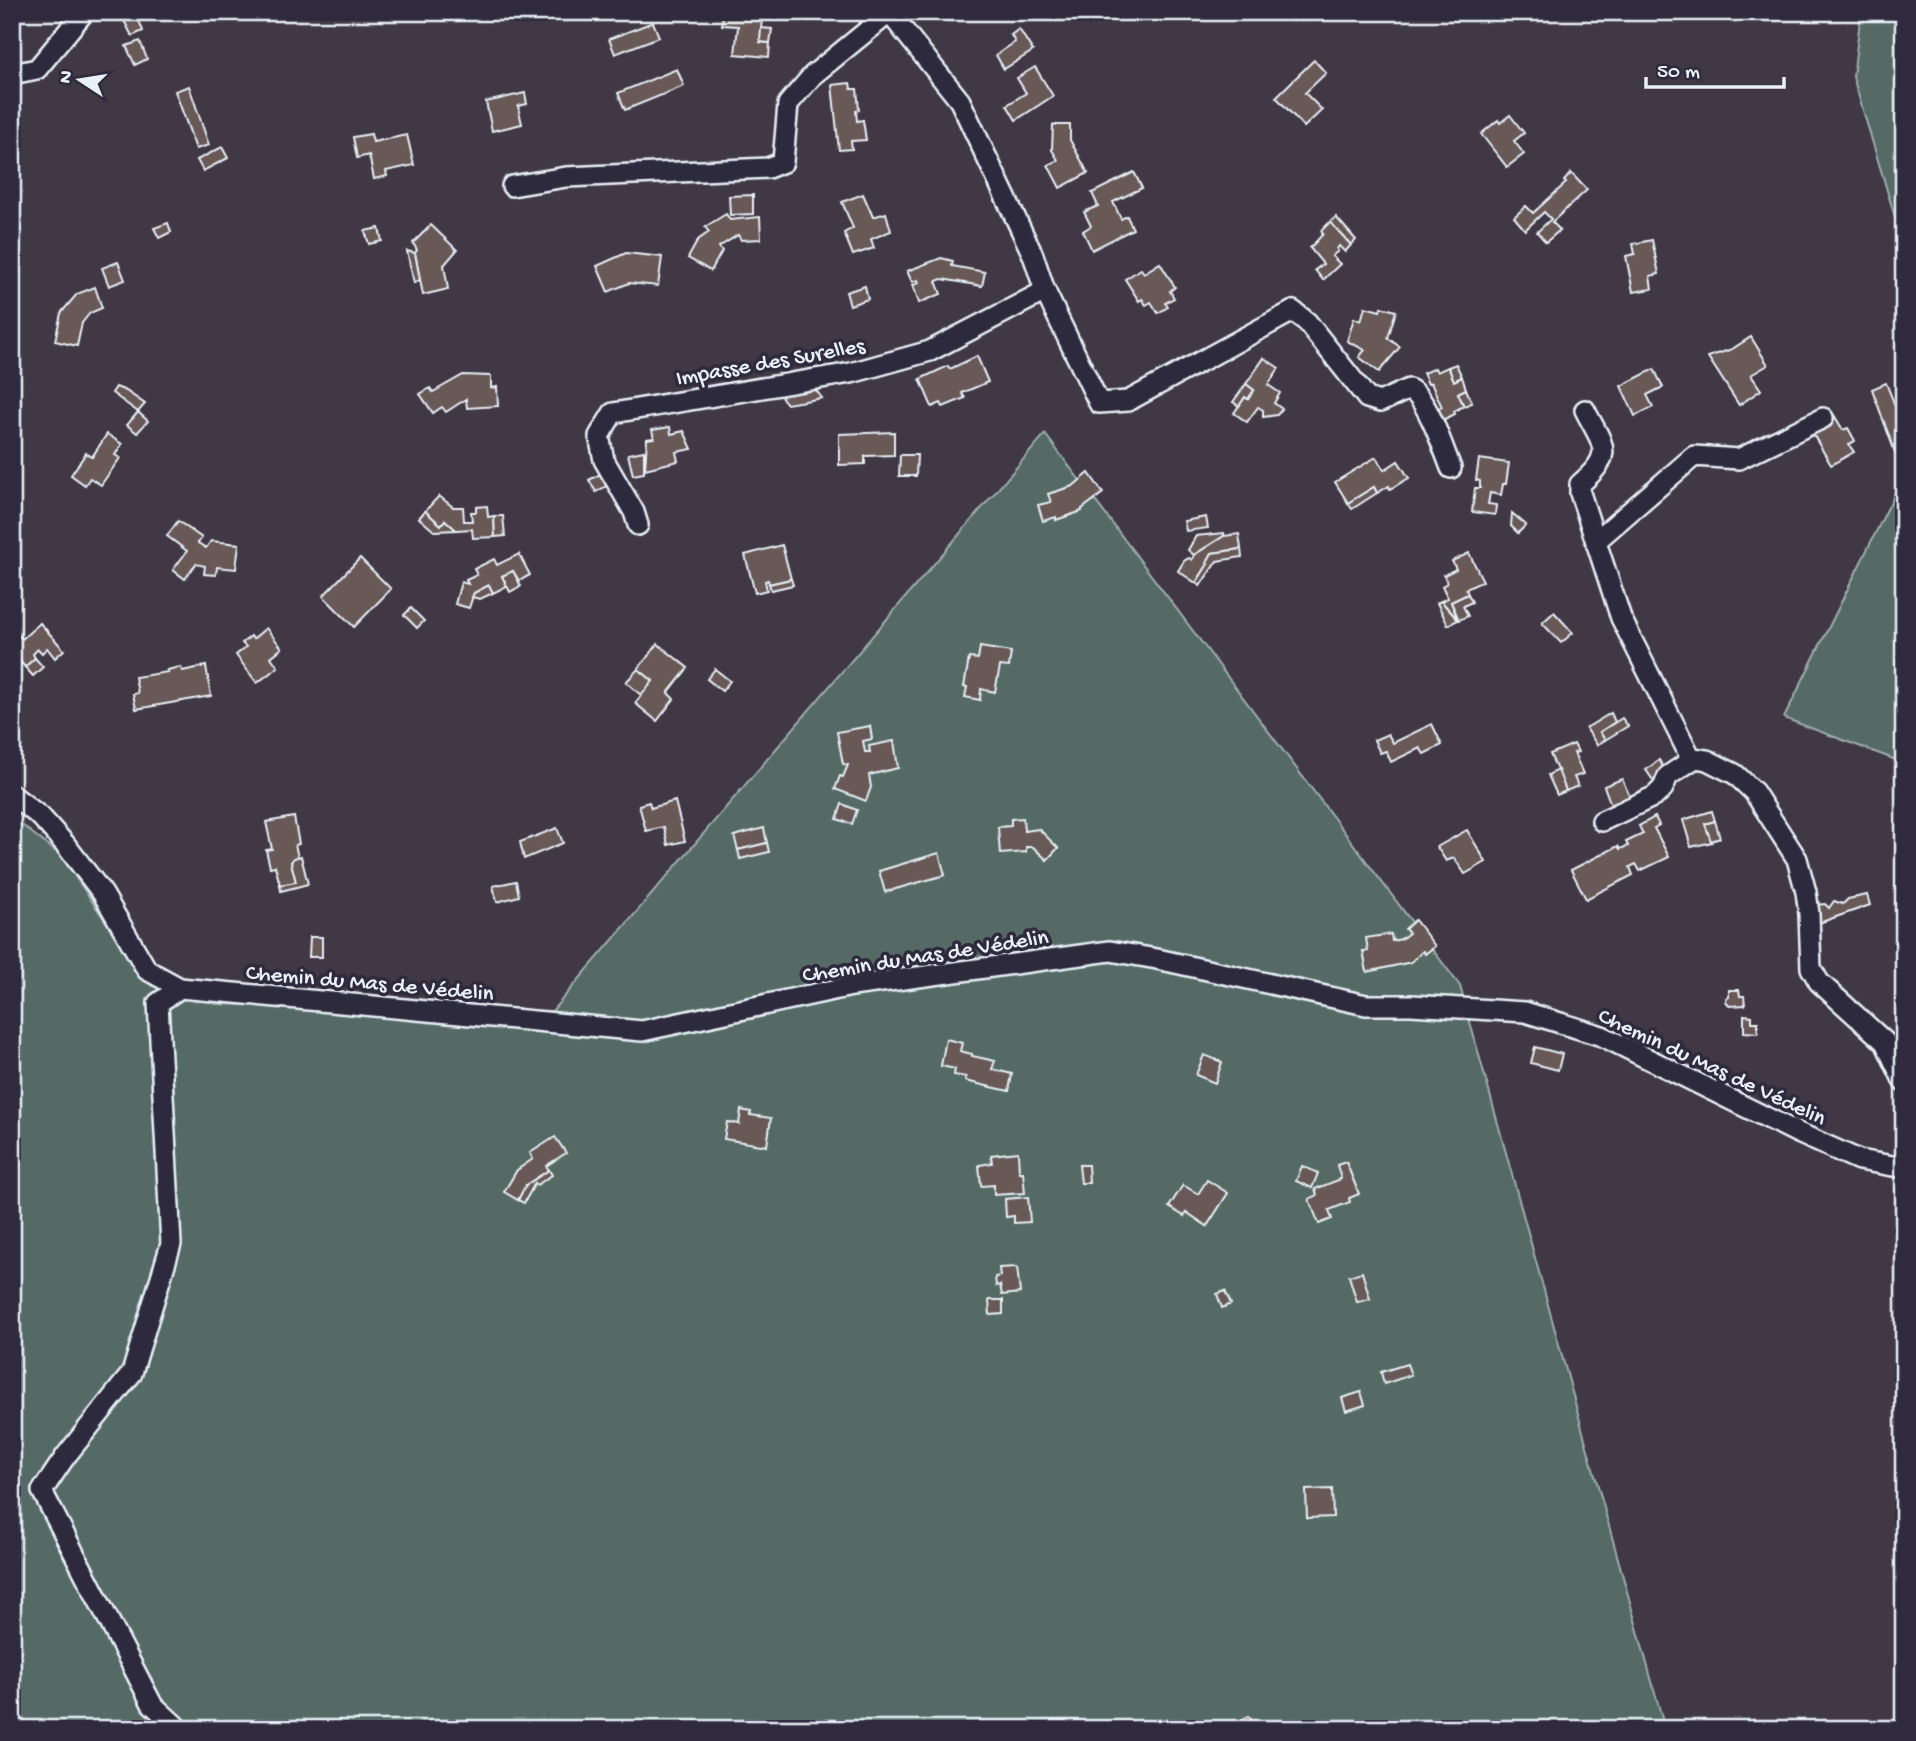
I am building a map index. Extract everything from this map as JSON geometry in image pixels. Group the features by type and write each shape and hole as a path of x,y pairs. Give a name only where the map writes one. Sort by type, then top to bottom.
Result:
{"street":[{"path":"12,74 37,69 84,12"},
{"path":"512,186 566,177 768,168 783,162 788,104 813,75 889,12 960,101 1034,255 1045,291 1099,403 1128,401 1293,311 1307,322 1367,398 1380,402 1409,389 1416,393 1436,430 1451,468"},
{"name":"Impasse des Surelles","path":"638,525 634,512 604,460 598,436 612,413 851,373 930,352 1045,291"},
{"path":"1584,410 1604,448 1603,460 1594,473 1580,484 1580,493 1620,618 1692,760"},
{"path":"1596,541 1693,456 1739,459 1823,418"},
{"path":"1602,821 1655,796 1663,788 1668,776 1695,758 1707,760 1735,774 1754,793 1797,859 1806,892 1811,968 1819,982 1885,1042 1904,1082"},
{"name":"Chemin du Mas de Védelin","path":"12,795 41,817 60,837 103,894 147,970 180,988 642,1031 852,986 1110,951 1366,1005 1525,1012 1602,1036 1796,1132 1859,1160 1904,1168"},
{"path":"179,1729 152,1704 42,1491 65,1457 132,1374 171,1244 158,1003 180,988"}],"green space":[{"path":"1861,12 1904,12 1904,247 1853,77"},
{"path":"1045,434 1460,986 1665,1729 12,1729 12,817 61,856 139,970 215,1004 552,1011"},
{"path":"1904,475 1904,763 1784,718"}],"building":[{"path":"723,12 762,17 760,42 770,43 769,57 735,54 738,26 722,25"},
{"path":"120,13 136,13 143,31 132,36"},
{"path":"653,22 659,37 615,54 609,39"},
{"path":"761,28 772,29 770,43 760,42"},
{"path":"1019,29 1033,51 1004,69 996,55 1015,42 1011,35"},
{"path":"140,41 147,59 135,65 126,46"},
{"path":"1314,60 1326,73 1305,93 1322,110 1304,127 1276,97"},
{"path":"1035,67 1053,96 1016,120 1007,105 1026,93 1017,78"},
{"path":"677,69 684,86 625,110 618,93"},
{"path":"850,83 851,89 857,89 857,121 863,120 866,140 851,141 852,149 839,150 832,85"},
{"path":"189,86 209,145 196,149 175,91"},
{"path":"525,93 527,104 518,106 522,124 492,131 486,102"},
{"path":"1510,115 1524,133 1514,141 1524,154 1507,167 1481,134 1498,120 1500,123"},
{"path":"1053,125 1070,125 1070,140 1088,173 1060,188 1048,165 1058,160 1052,150"},
{"path":"371,134 373,142 407,135 414,165 386,171 387,176 374,179 369,155 357,158 353,137"},
{"path":"222,147 228,158 203,171 197,160"},
{"path":"1134,172 1142,188 1113,202 1121,219 1127,216 1133,229 1092,250 1083,231 1091,226 1084,212 1098,206 1092,193"},
{"path":"1571,173 1587,190 1552,222 1560,230 1546,242 1537,232 1551,219 1544,212 1525,230 1514,217 1526,206 1533,213 1566,183 1564,181"},
{"path":"863,194 873,217 886,213 891,231 871,239 874,248 853,255 844,233 853,228 842,202"},
{"path":"753,195 753,214 730,215 729,196"},
{"path":"726,214 730,220 760,217 761,239 741,240 738,235 719,247 722,251 711,271 688,258 698,240 709,232 705,227"},
{"path":"1336,217 1356,240 1351,245 1330,222"},
{"path":"1330,222 1351,245 1345,252 1339,246 1332,256 1340,264 1323,280 1315,270 1323,264 1310,248"},
{"path":"168,223 171,232 159,238 154,228"},
{"path":"431,225 457,250 444,265 448,289 423,295 415,253 417,250 413,243"},
{"path":"379,228 382,241 369,244 365,231"},
{"path":"1652,240 1659,274 1650,276 1652,289 1633,292 1626,256 1635,254 1633,244"},
{"path":"407,251 415,253 420,280 414,283"},
{"path":"626,253 662,257 658,286 629,283 608,292 597,266"},
{"path":"941,258 953,261 952,266 985,272 982,286 942,279 936,281 941,294 919,303 913,285 919,283 918,280 912,282 907,271"},
{"path":"118,262 125,280 109,286 102,268"},
{"path":"1160,263 1175,287 1170,291 1174,298 1165,303 1168,307 1158,313 1151,302 1146,305 1142,299 1139,301 1125,279 1141,269 1144,273"},
{"path":"865,286 868,299 850,305 846,292"},
{"path":"95,287 102,308 90,313 82,323 77,346 55,341 61,313 77,294"},
{"path":"1365,307 1396,311 1388,338 1400,347 1379,372 1359,357 1365,350 1347,341 1354,318 1361,321"},
{"path":"1751,337 1768,365 1751,375 1761,390 1739,405 1708,357 1732,349"},
{"path":"977,356 988,382 962,393 965,398 943,407 941,403 932,407 920,379"},
{"path":"1264,358 1279,368 1268,385 1280,393 1274,403 1282,409 1277,415 1263,417 1263,410 1258,407 1247,422 1234,413 1245,397 1248,399 1254,390 1246,384"},
{"path":"1456,364 1462,377 1454,381 1448,367"},
{"path":"1448,367 1454,381 1462,377 1466,389 1458,393 1464,406 1443,420 1438,408 1442,407 1431,383 1428,384 1423,373 1435,368 1437,372"},
{"path":"1654,369 1663,387 1647,395 1653,407 1635,416 1621,386"},
{"path":"463,375 491,376 491,388 497,387 498,406 467,408 466,399 446,412 442,407 433,413 420,394 430,388 433,392"},
{"path":"1886,383 1904,428 1904,451 1896,455 1872,389"},
{"path":"811,384 822,398 787,404 775,389"},
{"path":"1246,384 1254,390 1239,406 1233,402"},
{"path":"116,387 145,404 138,412 112,393"},
{"path":"1466,389 1472,403 1464,406 1458,393"},
{"path":"138,412 148,421 137,433 127,425"},
{"path":"1834,415 1843,430 1848,428 1855,441 1849,445 1854,452 1831,465 1810,429"},
{"path":"670,427 671,434 684,431 692,449 676,452 678,461 645,469 647,439 654,438 652,430"},
{"path":"894,432 894,455 865,456 865,464 839,465 839,434"},
{"path":"107,434 122,444 115,455 120,458 101,485 90,478 85,485 71,475 86,453 92,457"},
{"path":"644,451 644,473 633,475 628,454"},
{"path":"900,455 917,455 916,476 899,476"},
{"path":"1376,457 1384,470 1398,461 1409,478 1377,493 1374,487 1348,503 1335,482"},
{"path":"1479,459 1509,463 1506,484 1503,484 1501,495 1490,493 1488,504 1496,505 1495,515 1472,512 1475,488 1480,488 1480,481 1476,480"},
{"path":"602,473 608,485 596,492 589,480"},
{"path":"1089,473 1103,493 1082,511 1056,520 1056,517 1043,521 1038,505 1051,502 1048,494 1073,486"},
{"path":"1374,487 1377,493 1352,509 1348,503"},
{"path":"439,496 453,507 463,507 464,521 472,521 471,512 476,512 476,507 487,506 488,517 494,516 495,537 473,538 472,529 456,530 445,520 441,525 425,511"},
{"path":"425,511 441,525 445,520 456,530 434,531 419,518"},
{"path":"1512,513 1526,525 1518,533 1511,526"},
{"path":"494,516 503,516 505,536 495,537"},
{"path":"1206,517 1208,528 1186,531 1184,521"},
{"path":"178,521 202,538 198,543 206,548 211,541 239,544 236,569 217,567 216,575 204,574 205,566 196,564 185,579 173,570 187,551 167,536"},
{"path":"1224,533 1224,536 1194,555 1188,550 1196,536"},
{"path":"1239,534 1241,549 1212,553 1196,583 1178,571 1184,561 1189,558 1192,560 1194,555 1224,536"},
{"path":"782,545 791,579 769,584 768,580 765,581 767,590 755,593 745,555"},
{"path":"1241,549 1242,557 1217,561 1200,586 1196,583 1212,553"},
{"path":"1469,553 1483,581 1466,589 1468,594 1451,602 1458,620 1441,601 1448,598 1442,586 1447,583 1444,575 1456,569 1452,561"},
{"path":"519,554 530,575 519,581 513,571 502,576 507,586 493,593 489,585 474,593 469,608 455,604 461,582 468,584 466,580 477,575 474,569 494,559 497,565"},
{"path":"360,558 391,589 354,627 323,596"},
{"path":"513,571 521,586 510,592 502,576"},
{"path":"791,579 793,585 771,590 769,584"},
{"path":"489,585 493,593 480,599 472,597 474,593"},
{"path":"1468,594 1472,602 1463,606 1468,616 1459,620 1451,602"},
{"path":"1441,601 1458,620 1448,625 1437,603"},
{"path":"411,608 424,621 417,628 404,615"},
{"path":"1554,612 1573,633 1561,643 1542,623"},
{"path":"40,623 64,650 55,658 47,648 42,653 38,649 33,654 35,658 25,667 18,659 15,662 12,659 12,628 22,639"},
{"path":"266,628 282,648 271,657 278,667 257,683 236,655 246,647 242,643 251,636 253,639"},
{"path":"658,644 688,668 668,693 674,699 657,721 635,703 653,681 638,669"},
{"path":"980,647 1011,652 1009,667 1000,666 995,692 981,689 980,700 965,697 967,687 964,687 969,658 978,659"},
{"path":"35,658 43,667 33,676 25,667"},
{"path":"206,666 211,696 136,709 133,694 138,693 135,677 168,672 167,670 181,667 182,671"},
{"path":"638,669 653,681 641,695 626,682"},
{"path":"715,669 730,681 722,691 707,679"},
{"path":"1611,713 1615,722 1600,732 1605,740 1597,745 1586,728"},
{"path":"1622,718 1628,726 1605,740 1600,732"},
{"path":"1432,724 1442,745 1424,754 1420,748 1391,762 1386,751 1380,753 1374,740 1388,734 1393,743"},
{"path":"870,726 872,739 863,741 865,752 870,752 869,746 894,741 898,768 869,775 871,787 866,801 835,789 848,765 843,764 837,732"},
{"path":"1574,744 1578,752 1574,753 1583,774 1574,777 1578,786 1566,791 1550,754"},
{"path":"1659,760 1664,768 1653,780 1646,770"},
{"path":"1558,770 1566,791 1557,795 1548,775"},
{"path":"1622,779 1630,797 1611,805 1604,786"},
{"path":"675,801 685,841 668,845 664,827 646,831 639,805 649,802 651,808"},
{"path":"842,804 857,810 852,824 837,819"},
{"path":"1712,811 1715,821 1705,824 1712,842 1691,847 1683,820"},
{"path":"294,817 299,844 295,845 298,857 291,862 296,882 280,885 275,866 270,867 266,850 272,849 266,822"},
{"path":"1655,817 1659,825 1654,828 1669,857 1640,871 1636,864 1630,867 1633,875 1586,899 1571,870 1618,846 1620,849 1628,846 1626,842 1643,834 1639,826"},
{"path":"1023,818 1024,831 1039,829 1058,848 1047,860 1033,847 1026,847 1026,852 1000,854 998,827 1011,826 1011,819"},
{"path":"1715,821 1720,838 1711,841 1705,824"},
{"path":"557,828 563,843 524,859 520,842"},
{"path":"764,828 767,843 738,850 734,836"},
{"path":"1467,830 1486,862 1465,874 1454,858 1446,861 1437,847"},
{"path":"767,843 769,852 740,859 738,850"},
{"path":"939,853 945,875 885,892 879,871"},
{"path":"301,856 308,884 281,891 280,885 296,882 291,862"},
{"path":"516,881 519,896 497,902 493,886"},
{"path":"1867,895 1870,905 1816,924 1816,905 1825,904 1829,908 1834,901 1843,904 1848,899"},
{"path":"1415,920 1435,946 1425,954 1423,951 1411,962 1367,972 1363,951 1368,951 1366,938 1391,934 1392,941 1401,939 1409,933 1405,929"},
{"path":"310,937 322,937 322,957 309,957"},
{"path":"1729,990 1739,990 1740,996 1744,996 1745,1005 1729,1006 1726,998 1729,997"},
{"path":"1744,1015 1752,1016 1752,1022 1758,1022 1758,1033 1744,1032"},
{"path":"946,1039 962,1043 960,1051 995,1061 992,1069 1012,1074 1009,1091 965,1081 966,1077 954,1075 955,1069 941,1066"},
{"path":"1535,1047 1562,1054 1558,1070 1531,1063"},
{"path":"1204,1055 1222,1062 1215,1083 1196,1075"},
{"path":"741,1110 751,1112 750,1115 771,1118 767,1146 724,1139 727,1122 739,1124"},
{"path":"555,1137 566,1153 546,1166 549,1170 526,1185 518,1200 504,1192 517,1170 533,1159 530,1153"},
{"path":"1018,1152 1019,1172 1023,1172 1025,1193 994,1195 994,1185 981,1186 979,1165 992,1163 991,1155"},
{"path":"1346,1162 1359,1194 1349,1198 1350,1202 1329,1210 1332,1219 1319,1224 1309,1199 1317,1195 1315,1189 1341,1179 1337,1165"},
{"path":"1079,1165 1088,1165 1089,1183 1081,1183"},
{"path":"1302,1166 1318,1173 1312,1188 1296,1181"},
{"path":"549,1170 552,1175 537,1185 535,1183 524,1203 518,1200 526,1185"},
{"path":"1207,1180 1228,1193 1207,1226 1186,1212 1184,1216 1169,1207 1183,1185 1198,1194"},
{"path":"1028,1197 1030,1222 1014,1223 1014,1216 1006,1217 1005,1199"},
{"path":"1017,1267 1020,1293 1002,1295 1000,1285 996,1286 995,1277 1000,1276 999,1268"},
{"path":"1362,1272 1370,1299 1357,1302 1349,1276"},
{"path":"1225,1291 1231,1304 1222,1308 1217,1294"},
{"path":"989,1300 1003,1300 1003,1314 990,1315"},
{"path":"1407,1364 1411,1375 1384,1384 1381,1372"},
{"path":"1361,1392 1365,1405 1346,1411 1342,1398"},
{"path":"1332,1489 1333,1517 1307,1518 1306,1490"},
{"path":"1249,1716 1256,1729 1243,1729 1239,1721"}]}
